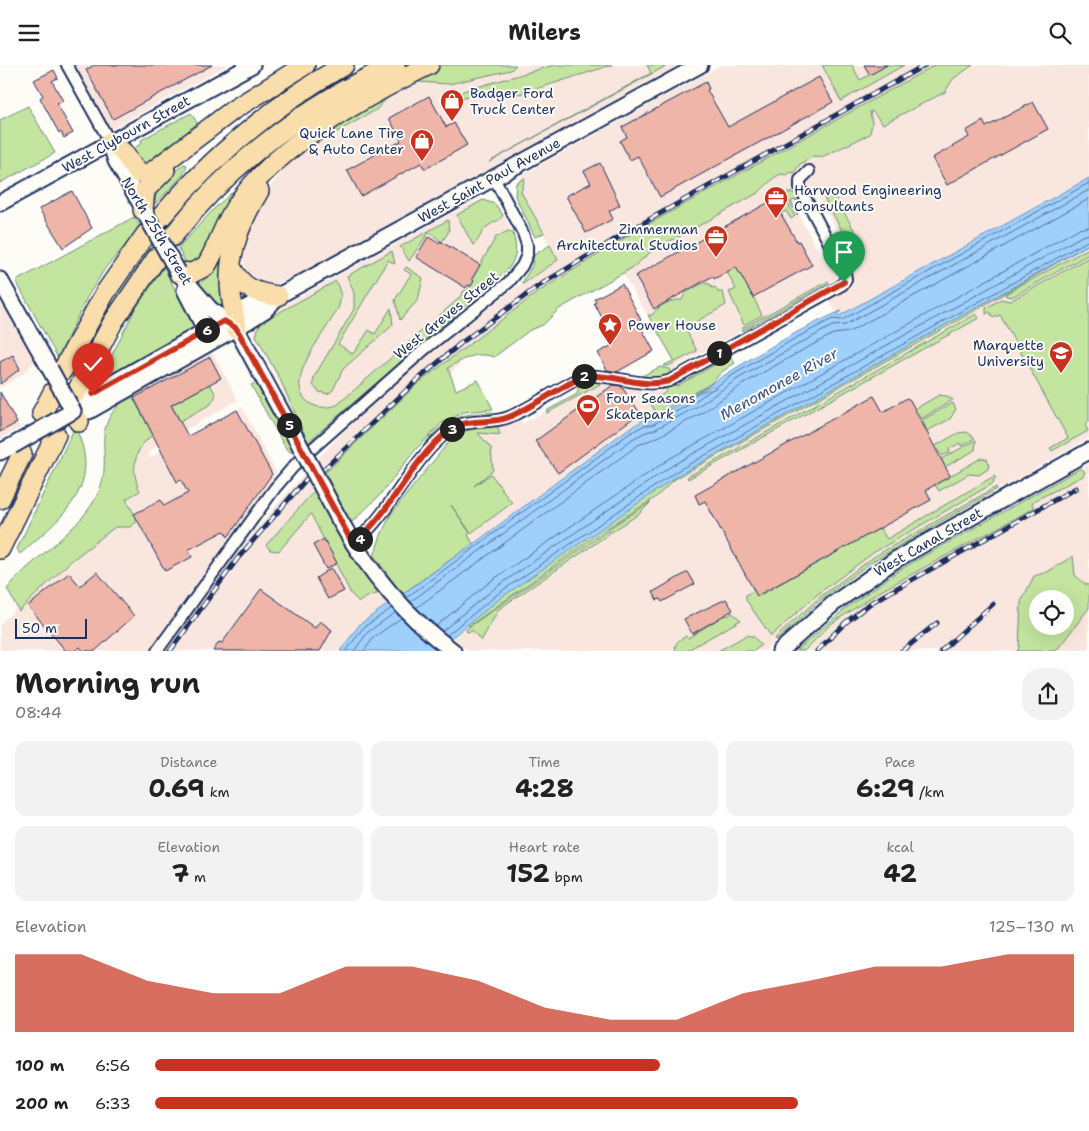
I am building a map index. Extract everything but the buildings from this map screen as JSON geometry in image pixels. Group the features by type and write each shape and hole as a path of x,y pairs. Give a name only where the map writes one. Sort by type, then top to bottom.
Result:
{"highway":[{"path":"110,142 123,152 138,173 143,175 155,171 233,110 305,65"},
{"path":"184,149 145,190 150,214 202,172 257,123 306,88 344,65"},
{"path":"172,237 215,190 285,129 329,100 395,65"},
{"path":"178,272 192,273 206,266 226,222 239,201 262,175 298,145 324,124 368,96 429,65"},
{"path":"232,321 231,267 237,239 255,198 272,173 298,145"},
{"path":"56,370 104,293 146,234"},
{"path":"81,406 113,323 158,256"},
{"path":"231,267 241,283 252,291 278,296"},
{"path":"42,413 52,392"},
{"path":"0,549 56,435"},
{"path":"0,499 12,451"}],"street":[{"name":"North 25th Street","path":"67,65 110,142 116,161 150,214 178,272 196,295 232,321 353,544 381,583 419,624 453,651"},
{"name":"West Clybourn Street","path":"0,203 252,65"},
{"name":"West Saint Paul Avenue","path":"12,451 81,406 206,331 265,310 278,296 700,65"},
{"path":"353,544 364,535 403,483 436,444 451,430 465,423 509,417 584,376 598,376 648,383 669,381 844,282 846,276 844,271 801,193 800,180 809,171"},
{"name":"West Greves Street","path":"312,449 425,349 508,282 522,265 527,245 523,233 494,178"},
{"path":"178,272 187,295 206,331"},
{"path":"0,280 56,370 81,406"},
{"name":"West Saint Paul Avenue","path":"81,406 89,411 232,321"},
{"name":"West Canal Street","path":"780,651 833,604 889,563 1089,451"},
{"path":"157,651 275,487 299,460"}],"shaded area":[{"path":"74,65 227,65 110,130"},
{"path":"516,65 678,65 293,277 270,286 247,273 242,256 242,245 267,190 296,155 376,110 392,93 417,82 449,84 511,70"},
{"path":"721,65 1089,65 1089,178 839,316 839,312 836,313 829,299 849,287 852,277 847,263 854,262 817,195 809,195 807,184 811,176 807,166 802,168 794,179 794,190 799,200 791,201 827,266 836,268 838,273 834,280 677,366 671,374 668,366 675,362 617,264 572,289 465,360 316,490 352,556 389,603 360,624 340,651 165,651 253,532 322,454 368,407 436,348 522,283 524,284 558,260 516,183 522,175"},
{"path":"480,200 492,202 498,206 513,233 516,248 510,266 308,442 306,438 304,439 277,379 253,334 255,324 273,311 472,202"},
{"path":"1089,244 1089,438 873,561 824,597 764,651 469,651 451,639 502,597 679,475"},
{"path":"0,293 37,359 23,374 0,388"},
{"path":"211,349 238,400 159,445 152,450 147,459 242,407 276,472 271,482 149,651 0,651 0,624 125,500 140,491 136,483 135,459 140,445 153,434 131,394"},
{"path":"592,381 647,388 665,387 674,406 648,421 637,423 628,429 473,544 467,535 470,534 450,504 493,470 491,448 473,428 497,425 521,417 522,424 577,394 579,385"},
{"path":"0,390 20,428 0,439"},
{"path":"1089,464 1089,651 796,651 846,608 901,569"}],"green space":[{"path":"439,65 516,65 511,70 449,84 417,82 392,93 376,110 296,155 407,80"},
{"path":"554,65 612,65 523,93 501,97 479,94 460,98 458,96 463,91"},
{"path":"647,65 668,65 489,162 651,73"},
{"path":"822,65 852,65 860,80 887,65 904,65 841,101"},
{"path":"935,65 973,65 953,79 945,92 883,124 870,111 872,123 870,134 822,157 814,156 800,164 794,173 781,174 775,177 758,193 675,239 659,245 632,268 559,309 543,325 530,330 494,357 475,355 448,368 456,390 478,380 493,409 464,412 442,423 417,448 379,496 352,522 349,519 325,473 417,384 538,292 631,234"},
{"path":"28,106 55,153 0,183 0,120"},
{"path":"191,113 199,126 152,164 140,160 133,149 142,143 141,140"},
{"path":"263,163 202,261 187,265 178,248 214,209"},
{"path":"184,164 187,165 183,175 155,204 160,185"},
{"path":"525,178 521,192 544,233 535,237 515,196 516,183"},
{"path":"780,193 795,193 799,200 791,201 797,215 789,201 787,202 795,216 791,219 786,211 782,213 773,199"},
{"path":"833,193 858,237 855,243 850,245 824,198"},
{"path":"483,200 495,204 503,215 482,232 477,242 473,245 457,215"},
{"path":"134,217 141,228 106,267 86,299 58,358 16,281"},
{"path":"448,220 449,231 442,242 429,232 409,261 400,247"},
{"path":"230,225 228,309 223,312 202,292 199,284 210,275"},
{"path":"508,231 513,233 516,248 515,256 508,269 308,442 280,379 256,336 260,323 336,281 341,295 339,306 310,354 303,368 300,381 301,392 311,404 322,407 337,405 457,300 465,290 467,291 496,237"},
{"path":"1089,244 959,320 675,479 655,498 607,528 469,626 466,622 602,522 685,470"},
{"path":"550,245 558,260 523,284 532,266 534,255"},
{"path":"1089,248 1089,254 1012,297 1006,296 1005,294"},
{"path":"392,251 395,264 388,260 338,344 353,354 369,330 375,334 391,308 393,325 343,369 333,390 328,394 319,392 313,385 314,377 354,309 354,293 347,276"},
{"name":"Marquette University","path":"1089,257 1089,422 1085,425 1088,431 1052,451 1050,448 1068,438 1000,315 993,318 990,312 986,314 986,308 1001,299 1010,301"},
{"path":"737,264 762,315 744,325 729,292 736,289 727,272"},
{"path":"164,267 194,328 98,383 134,311"},
{"path":"406,267 423,278 418,300 400,320 395,300 411,274 404,270"},
{"path":"828,281 829,283 742,331 741,329"},
{"path":"703,283 710,284 712,288 715,287 718,292 723,292 726,305 685,328 697,351 668,366 663,366 674,360 648,315 652,315 661,306 669,302 682,300 685,293"},
{"path":"976,314 979,318 688,479 687,477"},
{"path":"730,356 735,363 723,371 710,384 657,414 650,403 667,391 665,387 676,384 677,386"},
{"path":"660,367 669,369 671,374 658,378 640,377"},
{"path":"592,381 604,382 547,413 546,411 577,394 579,385"},
{"path":"257,382 296,452 290,452 285,447 251,385"},
{"path":"210,384 216,395 211,404 180,421 171,405"},
{"path":"131,394 153,435 142,446 136,460 135,475 140,491 126,499 138,521 130,527 115,527 71,561 19,611 7,589 30,565 70,530 92,505 103,477 105,430 109,419 117,407"},
{"path":"939,395 947,396 953,400 919,420 913,410"},
{"path":"953,403 956,409 950,419 927,431 922,420"},
{"path":"492,412 493,414 472,416 455,421 440,430 424,444 439,428 454,419 471,414"},
{"path":"497,425 500,435 478,433 491,448 493,470 474,486 491,474 512,503 471,533 451,505 470,533 468,535 473,544 402,594 374,556 391,514 447,444 465,431"},
{"path":"75,427 83,448 85,467 82,484 63,514 20,554 17,549"},
{"path":"967,432 975,438 961,446 960,443 949,449 950,452 942,456 935,446 958,433"},
{"path":"976,440 975,450 945,467 941,459"},
{"path":"981,458 987,459 988,469 979,475 969,474 939,491 935,485"},
{"path":"1081,468 1085,472 1083,476 1034,501 1032,504 1034,508 879,592 831,624 804,651 796,651 846,608 901,569"},
{"path":"994,476 996,478 993,480 994,483 873,553 819,593 771,636 746,600 746,595 754,590 758,596 880,528 887,539"},
{"path":"996,487 997,489 873,561 824,597 777,640 774,639 821,596 875,556"},
{"path":"315,490 352,556 380,593 369,596 359,602 351,594 311,514 279,551 270,550 266,545"},
{"path":"651,502 639,514 610,533 608,529"},
{"path":"607,531 609,534 499,609 481,641 473,631 467,632 466,629"},
{"path":"1073,556 1075,575 1085,584 1089,585 1089,608 1074,628 1074,590 1029,590 1029,635 1068,635 1056,651 1017,651 1019,648 1021,602 1034,576 1047,572"},
{"path":"731,612 741,620 686,651 676,651 675,645 679,640 686,636 688,638 726,614 727,616 731,614"},
{"path":"747,635 754,637 761,645 754,651 718,651"}],"water":[{"name":"Menomonee River","path":"1089,178 1089,244 679,475 502,597 435,651 340,651 360,624 476,542 628,429 647,418 648,421 700,392 716,388 713,386 693,395 784,339 841,311 837,314 839,316"}],"railway":[{"path":"323,470 415,382 461,343 537,287 629,231 925,65"},
{"path":"170,651 238,558 308,477"},
{"path":"817,651 845,623 872,602 1076,488"},
{"path":"941,651 993,604"},
{"path":"902,651 937,623"}],"place":[{"name":"Badger Ford Truck Center","path":"452,122"},
{"name":"Quick Lane Tire & Auto Center","path":"422,162"},
{"name":"Harwood Engineering Consultants","path":"776,219"},
{"name":"Zimmerman Architectural Studios","path":"716,258"},
{"name":"Power House","path":"610,346"},
{"name":"Marquette University","path":"1061,374"},
{"name":"Four Seasons Skatepark","path":"588,427"}],"route":[{"path":"93,394 224,321 236,328 353,544 372,526 403,483 436,444 458,426 465,423 509,417 584,376 598,376 657,384 669,381 842,285 844,282"}]}
